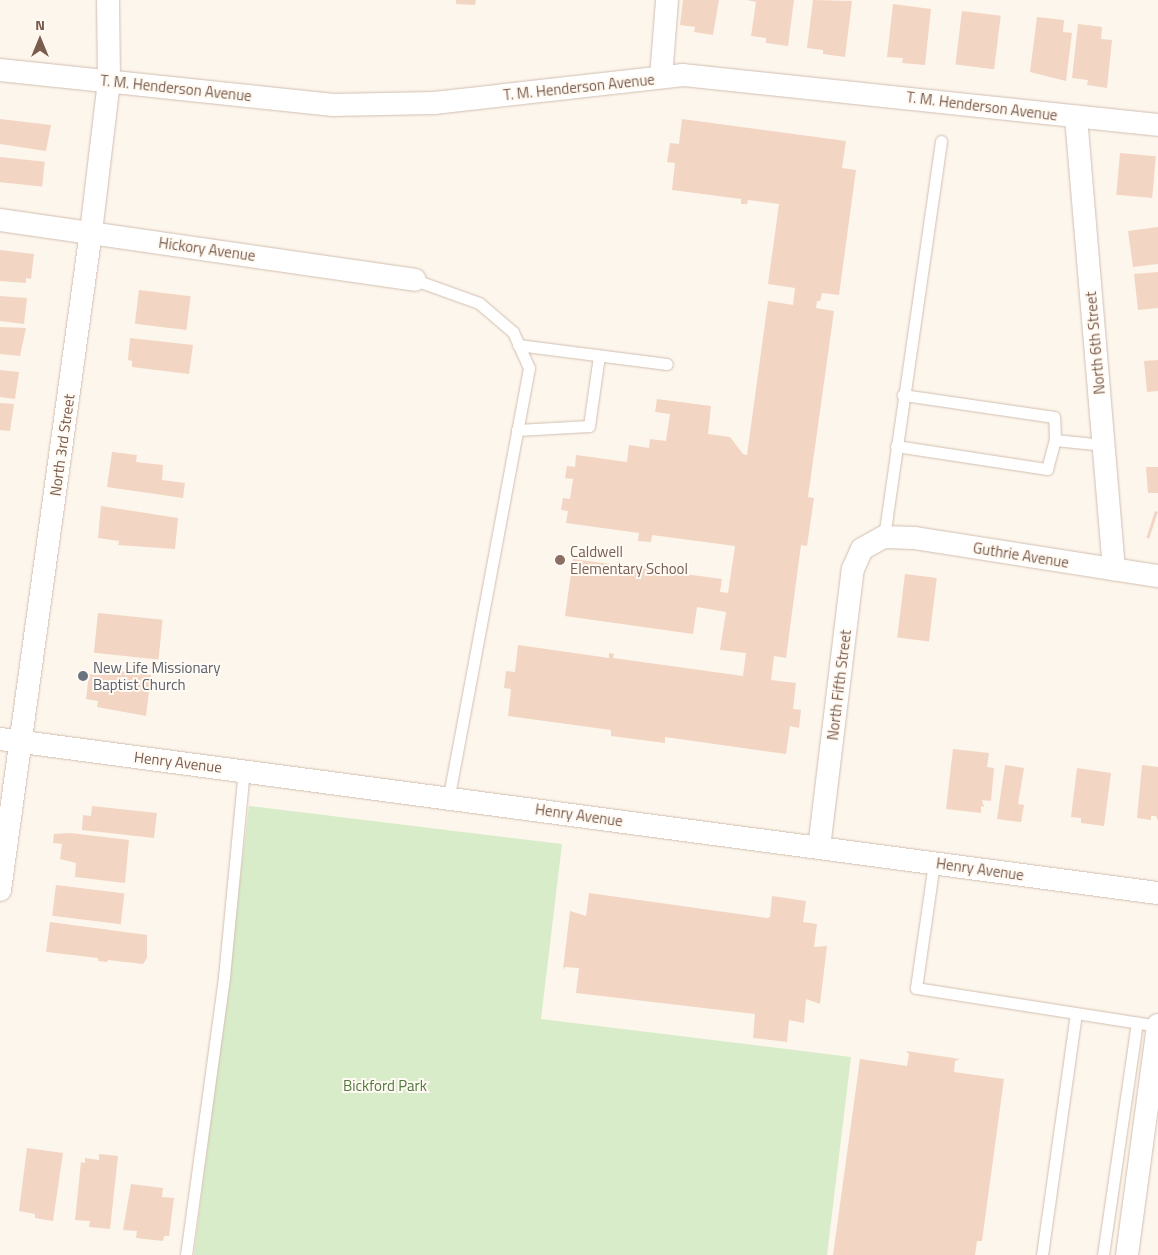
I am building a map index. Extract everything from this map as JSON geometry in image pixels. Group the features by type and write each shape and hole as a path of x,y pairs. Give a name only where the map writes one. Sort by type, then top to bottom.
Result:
{"street":[{"name":"North 3rd Street","path":"0,890 11,741 91,232 108,80 108,0"},
{"path":"661,78 667,0"},
{"name":"T. M. Henderson Avenue","path":"0,70 333,105 434,103 683,75 744,79 1076,117 1158,124"},
{"name":"North 6th Street","path":"1076,117 1114,570"},
{"name":"Hickory Avenue","path":"0,220 415,280"},
{"name":"Guthrie Avenue","path":"884,537 915,538 1158,576"},
{"name":"North Fifth Street","path":"819,848 853,569 862,549 884,537"},
{"name":"Henry Avenue","path":"11,741 449,797 1158,893"},
{"path":"1127,1255 1151,1024"}],"lane":[{"path":"884,537 940,141"},
{"path":"415,280 479,303 512,332 529,368 449,797"},
{"path":"518,345 667,364"},
{"path":"517,430 589,426 599,356"},
{"path":"896,446 1047,469 1055,440 1054,417 903,395"},
{"path":"1055,440 1104,445"},
{"path":"186,1255 224,977 244,770"},
{"path":"934,863 916,988 1151,1024 1103,1255"},
{"path":"1042,1255 1076,1013"}],"green space":[{"name":"Bickford Park","path":"249,806 562,844 541,1019 851,1057 827,1255 194,1255"}],"building":[{"path":"456,0 476,0 475,5 456,4"},
{"path":"683,0 719,0 713,35 694,32 695,27 680,25"},
{"path":"747,0 794,0 788,46 766,43 766,38 751,36 756,2"},
{"path":"813,0 852,1 845,57 823,54 823,50 807,48"},
{"path":"893,4 931,9 925,65 902,63 903,58 887,57"},
{"path":"962,11 1001,16 994,69 955,65"},
{"path":"1037,17 1064,20 1063,32 1072,33 1066,81 1030,72"},
{"path":"1078,24 1102,27 1101,39 1112,40 1107,88 1087,85 1088,80 1072,78"},
{"path":"0,119 51,125 46,151 0,144"},
{"path":"682,119 846,141 842,168 856,170 839,295 822,293 820,301 817,301 816,308 834,311 808,497 814,498 807,546 801,545 786,658 774,656 771,680 796,683 793,709 801,710 799,728 790,726 786,754 665,737 665,743 611,736 611,730 508,716 511,689 504,688 506,671 515,672 518,645 609,658 609,653 614,654 613,658 743,676 746,653 720,650 726,612 697,607 693,634 565,616 573,559 722,579 720,592 728,593 735,546 652,535 651,542 638,541 639,533 566,523 568,511 561,510 563,498 570,499 573,479 565,478 567,466 575,467 576,455 627,462 629,445 649,448 650,439 666,441 670,414 655,412 657,399 711,406 708,434 730,437 743,454 747,455 768,301 793,305 795,288 768,284 779,204 748,200 747,204 741,204 741,199 672,190 675,163 667,162 670,143 679,144"},
{"path":"1120,153 1156,156 1152,198 1116,195"},
{"path":"0,157 45,162 42,187 0,182"},
{"path":"1158,227 1158,264 1133,267 1128,231"},
{"path":"0,250 34,254 31,279 26,278 26,283 0,281"},
{"path":"1158,272 1158,308 1138,310 1134,274"},
{"path":"139,290 191,296 186,330 135,324"},
{"path":"0,296 27,298 24,324 0,321"},
{"path":"0,327 26,328 20,356 0,354"},
{"path":"130,338 193,345 189,374 132,367 132,361 128,360"},
{"path":"1158,360 1158,391 1147,392 1144,361"},
{"path":"0,370 19,372 15,399 0,397"},
{"path":"0,403 14,404 10,431 0,430"},
{"path":"112,452 137,455 136,462 163,465 162,480 185,483 183,498 107,487"},
{"path":"1146,467 1158,467 1158,493 1148,493"},
{"path":"101,506 178,518 175,549 118,545 119,541 98,538"},
{"path":"1155,511 1158,512 1149,539 1146,538"},
{"path":"905,574 937,578 929,641 897,638"},
{"path":"98,613 163,620 158,660 94,653"},
{"path":"101,669 151,675 146,716 97,707 98,701 86,699 89,674 100,675"},
{"path":"953,749 989,753 987,767 994,768 991,801 982,800 984,807 981,806 981,813 946,809"},
{"path":"1005,765 1024,768 1018,804 1024,805 1021,822 997,819"},
{"path":"1142,765 1158,767 1158,821 1156,816 1151,816 1151,820 1137,818"},
{"path":"1077,768 1111,773 1104,826 1081,823 1081,818 1071,817"},
{"path":"92,806 157,813 154,838 82,830 83,815 91,816"},
{"path":"70,833 129,840 125,883 75,877 76,863 60,859 62,844 53,843 54,834"},
{"path":"56,885 124,893 121,924 52,916"},
{"path":"589,893 767,918 770,917 772,896 806,901 803,922 817,924 814,947 827,946 820,1004 806,999 804,1023 789,1020 787,1042 753,1038 755,1014 576,993 579,968 565,967 563,970 570,911 586,916"},
{"path":"50,922 147,935 147,958 143,964 108,960 107,962 98,961 98,958 46,952"},
{"path":"906,1051 960,1059 955,1061 954,1072 1004,1079 982,1241 977,1241 975,1255 833,1255 860,1059 907,1066 909,1054"},
{"path":"27,1148 63,1153 53,1221 35,1218 35,1214 19,1211"},
{"path":"99,1154 118,1156 110,1229 89,1227 90,1221 75,1220 81,1162 85,1163 85,1158 99,1160"},
{"path":"131,1184 163,1188 162,1197 174,1198 169,1236 164,1236 163,1241 136,1238 137,1231 123,1230"}],"place":[{"name":"Caldwell Elementary School","path":"560,560"},
{"name":"New Life Missionary Baptist Church","path":"83,676"}]}
